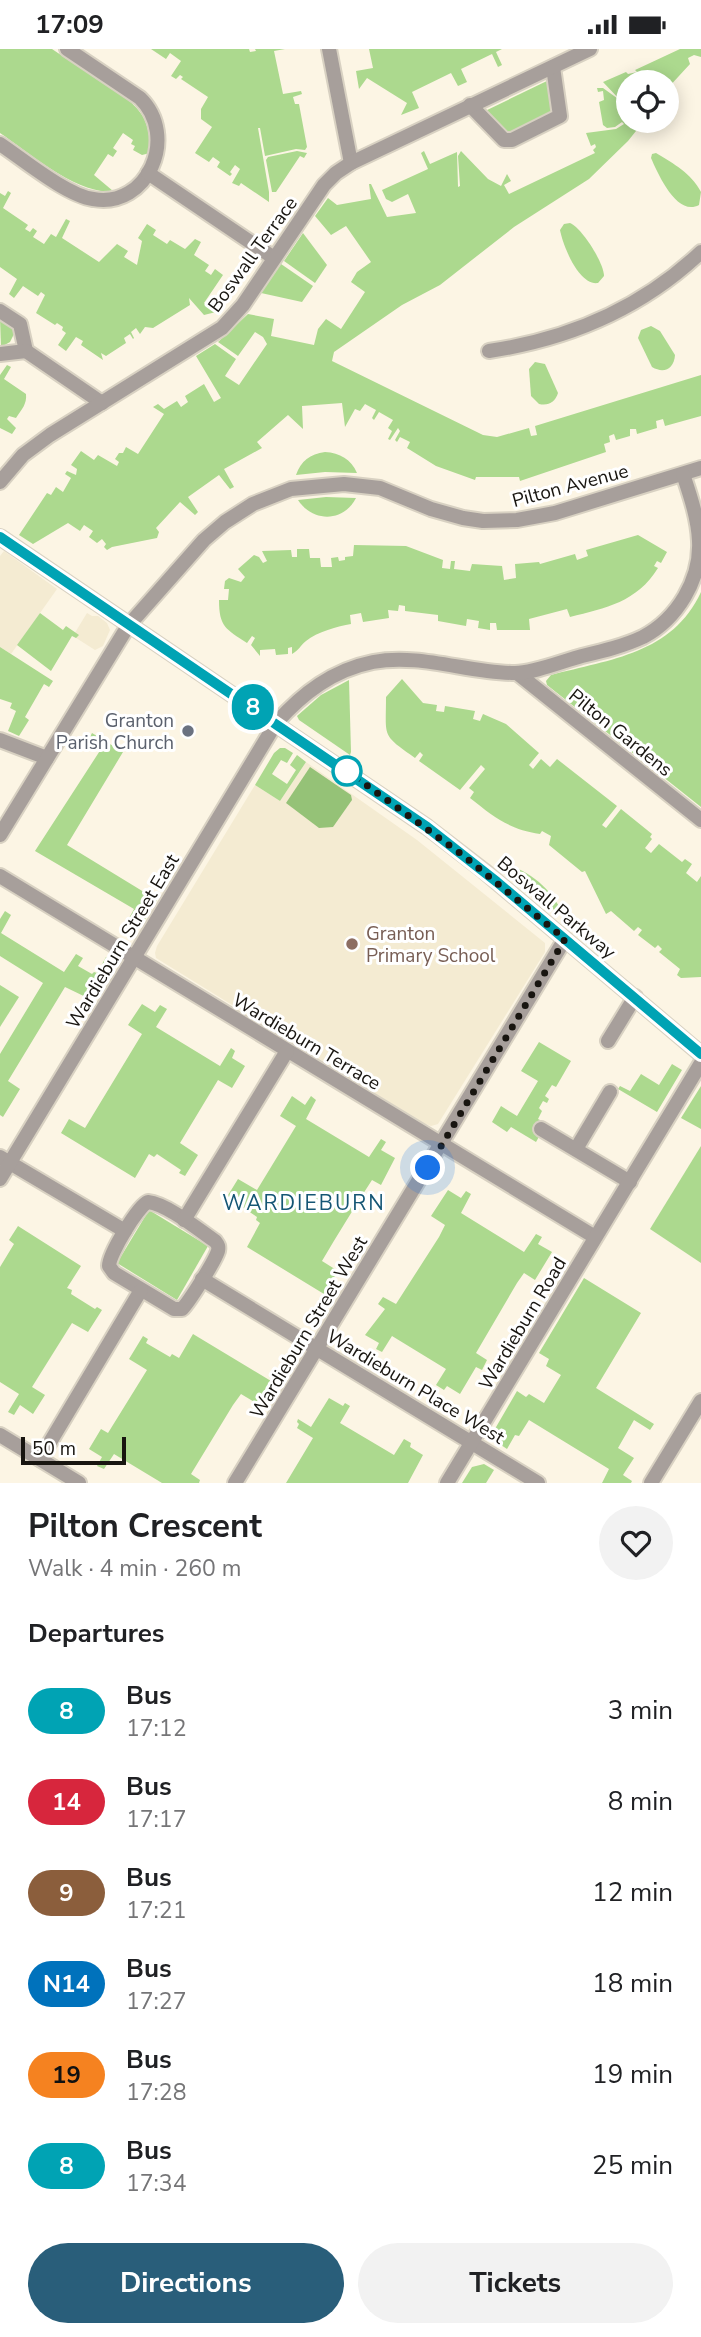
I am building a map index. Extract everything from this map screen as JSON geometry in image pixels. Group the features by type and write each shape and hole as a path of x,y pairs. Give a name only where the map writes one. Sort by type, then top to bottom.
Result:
{"street":[{"path":"0,144 67,188 91,199 106,200 122,196 137,187 148,173 159,144 157,125 148,108 134,94 67,49"},
{"path":"329,49 351,163"},
{"name":"Boswall Terrace","path":"0,482 23,455 222,328 243,305 324,185 336,173 351,163 590,49"},
{"path":"470,105 505,140 512,141 560,115 553,67"},
{"path":"148,173 274,258"},
{"path":"489,351 531,345 584,328 636,302 675,275 701,252"},
{"path":"0,311 20,324 26,351"},
{"path":"0,354 26,351 102,403"},
{"name":"Pilton Avenue","path":"0,835 128,625 194,550 245,508 281,491 325,485 370,486 454,516 484,521 506,521 542,517 701,468"},
{"path":"517,673 633,641 653,631 676,609 695,573 699,550 697,527 683,474"},
{"name":"Boswall Parkway","path":"0,537 427,827 701,1054"},
{"name":"Wardieburn Street East","path":"0,1179 5,1160 134,958 276,723 302,696 327,679 349,669 376,662 408,660 517,673"},
{"name":"Pilton Gardens","path":"517,673 701,820"},
{"path":"0,740 47,758"},
{"name":"Wardieburn Terrace","path":"0,876 595,1237"},
{"name":"Wardieburn Street West","path":"235,1483 565,939"},
{"path":"608,1041 635,997"},
{"path":"184,1220 287,1051"},
{"name":"Wardieburn Road","path":"447,1483 701,1063"},
{"path":"576,1149 610,1093"},
{"path":"541,1129 630,1182"},
{"path":"5,1160 125,1231"},
{"path":"148,1202 155,1203 215,1241 218,1252 187,1304 174,1309 114,1273 109,1266 110,1258 125,1231 142,1204 148,1202"},
{"name":"Wardieburn Place West","path":"202,1279 538,1483"},
{"path":"40,1459 141,1290"},
{"path":"651,1483 701,1402"},
{"path":"0,1435 79,1483"}],"shaded area":[{"path":"4,551 57,589 11,654 0,647 0,556"},
{"path":"87,613 98,616 107,623 110,630 103,646 95,650 73,636"},
{"name":"Granton Primary School","path":"306,762 417,840 545,943 545,952 438,1124 431,1126 423,1123 156,958 157,946 255,785 280,801"}],"green space":[{"path":"0,49 52,49 128,100 146,123 150,153 142,155 133,150 133,140 123,133 113,148 117,151 113,157 108,154 94,175 113,191 85,187 39,161 0,133"},
{"path":"151,49 249,49 250,52 256,51 255,49 285,49 274,51 283,94 301,91 302,94 293,97 295,104 299,104 307,147 305,150 296,149 265,156 258,128 269,202 241,183 239,186 232,183 240,169 235,165 230,176 217,167 220,162 213,157 209,162 195,153 212,127 201,119 201,109 208,97 181,79 183,77 180,75 176,79 171,76 181,61 170,53 166,59"},
{"path":"369,49 502,49 496,52 502,65 498,67 492,54 461,69 467,82 458,86 451,73 412,92 419,108 401,115 407,103 367,78 359,89 356,71 373,68"},
{"path":"680,49 701,49 701,57 694,55 688,58 690,64 679,76 679,70 635,70"},
{"path":"616,76 616,96 603,82"},
{"path":"551,79 556,112 510,137 483,112"},
{"path":"597,88 603,88 616,97 615,127 607,128 603,125 599,102 604,100 603,91 598,92"},
{"path":"616,129 616,133 634,133 589,179 514,227 440,285 402,305 334,352 332,361 483,435 497,437 529,428 531,436 537,435 535,426 701,375 701,416 665,426 663,419 656,421 657,428 637,434 636,429 630,429 630,436 616,440 614,434 609,436 610,442 604,444 606,452 520,481 519,477 476,477 475,480 436,466 407,448 410,442 400,437 397,442 395,440 400,431 398,428 390,440 388,439 392,431 388,428 393,420 379,412 374,420 372,418 376,410 365,404 360,411 355,409 345,427 342,403 302,406 303,429 288,415 257,442 262,448 224,469 234,487 230,489 219,475 188,497 198,512 195,515 180,502 156,528 159,532 157,538 107,550 102,539 97,543 89,537 93,531 84,525 80,531 68,523 33,544 19,535 47,493 51,495 56,487 63,492 71,478 65,474 67,471 76,475 77,469 71,465 81,451 94,460 98,455 117,466 119,462 115,459 126,447 138,454 164,414 153,407 158,404 164,409 177,401 181,407 188,402 185,396 204,384 214,402 221,398 196,356 215,344 236,359 225,376 239,385 267,344 263,337 255,332 238,356 218,342 248,314 274,319 271,336 314,345 318,329 326,319 341,329 365,292 351,282 357,272 371,262 346,226 331,235 315,216 328,198 337,205 371,199 371,184 387,217 416,213 408,194 392,202 386,199 382,190 428,169 421,153 424,151 430,164 457,152 458,187 458,156 461,151 488,179 501,186 507,174 511,181 504,185 509,194 595,153 595,144 591,146 586,133"},
{"path":"297,151 307,153 304,158 300,156 276,192 272,192 266,160 268,157"},
{"path":"656,153 682,169 692,179 701,192 699,205 683,205 669,192 651,158 652,154"},
{"path":"8,191 11,193 3,208 28,225 25,229 30,232 33,228 37,231 33,237 44,244 51,234 56,237 66,219 70,221 62,238 99,262 117,244 128,251 124,257 137,265 142,241 138,238 147,224 156,230 153,235 167,244 170,240 185,249 195,239 201,242 194,255 209,265 205,271 211,275 215,269 223,275 204,303 216,312 204,315 189,298 190,305 153,328 145,327 140,334 136,328 131,332 133,339 130,334 124,338 126,343 106,356 101,353 103,360 81,345 83,341 76,337 66,351 58,345 66,333 62,330 63,327 36,313 45,295 41,292 38,296 23,286 14,298 9,294 17,279 0,267 0,193 5,196"},
{"path":"570,223 586,239 600,263 604,276 598,283 584,278 568,255 560,230 564,224"},
{"path":"303,233 327,265 315,283 284,261"},
{"path":"281,264 313,286 302,302 261,293"},
{"path":"0,318 12,326 14,334 10,342 1,347"},
{"path":"651,326 660,331 675,355 673,364 668,369 652,367 638,338 641,330"},
{"path":"535,362 545,364 558,393 549,404 539,404 531,396 529,369"},
{"path":"7,365 11,367 4,379 26,394 25,404 16,418 9,416 7,419 16,428 12,434 0,428 0,375"},
{"path":"325,452 344,458 352,464 357,473 296,475 307,459"},
{"path":"356,498 344,512 328,517 312,513 298,500"},
{"path":"638,535 667,552 661,563 657,561 654,566 658,568 640,589 620,602 596,610 570,617 567,609 529,619 530,630 497,630 496,623 490,623 490,630 478,628 479,621 467,619 466,626 438,621 438,615 405,611 405,606 399,605 398,611 388,610 389,618 363,622 361,613 350,615 351,624 316,635 292,654 292,647 288,648 288,654 276,655 275,649 260,650 260,656 251,645 255,638 252,636 247,643 225,626 220,616 219,600 228,600 229,589 224,589 225,581 229,578 241,582 245,577 238,569 254,555 263,563 267,561 262,551 291,550 292,557 297,557 297,549 309,549 310,558 320,558 321,567 332,567 331,558 338,557 339,561 353,556 354,545 406,546 443,560 442,568 450,569 451,561 455,561 454,569 470,571 472,564 502,566 504,580 516,578 515,564 540,564 575,554 577,560 588,556 586,550"},
{"path":"701,592 701,807 547,685 546,681 551,675 617,658 657,641 674,629 689,613"},
{"path":"40,613 63,630 66,626 79,635 76,638 72,636 51,671 17,645"},
{"path":"0,647 53,681 49,687 44,684 25,717 29,720 19,736 8,731 16,711 10,708 12,703 0,699"},
{"path":"402,679 423,703 437,705 436,711 444,712 445,706 475,711 473,719 480,721 483,714 506,724 539,753 529,765 533,769 541,759 550,767 557,759 617,806 602,825 606,828 621,809 652,834 652,839 645,848 651,853 659,844 682,862 685,859 692,864 686,873 697,882 701,876 701,977 681,978 677,975 680,969 659,952 662,949 658,945 655,948 638,935 642,930 638,927 634,931 611,911 606,914 585,871 582,872 549,845 551,836 542,831 540,834 529,832 510,825 470,798 474,792 469,788 485,769 481,765 460,790 419,761 423,755 420,752 415,758 396,744 386,728 386,697"},
{"path":"349,680 350,755 297,716 321,695"},
{"path":"92,733 123,752 67,845 157,900 139,929 127,922 134,909 35,851 103,746 90,737"},
{"path":"280,748 293,753 287,763 281,760 272,774 287,784 296,770 290,765 297,755 306,762 280,801 255,785 274,753"},
{"path":"310,767 351,795 352,800 333,827 319,828 286,803"},
{"path":"497,862 519,869 538,882 554,899 565,919"},
{"path":"5,911 11,915 1,933 64,972 76,954 83,958 78,966 92,974 97,973 106,957 112,968 94,1001 65,987 8,1081 20,1089 3,1117 0,1115 0,1054 43,983 0,956 0,919"},
{"path":"0,985 19,997 0,1027"},
{"path":"142,1004 155,1012 160,1005 167,1009 156,1027 220,1066 231,1048 235,1051 232,1058 245,1066 232,1088 218,1080 180,1143 198,1155 185,1176 179,1173 181,1170 157,1154 154,1157 149,1154 135,1178 61,1133 69,1119 85,1128 142,1034 128,1025"},
{"path":"539,1042 571,1061 556,1087 552,1085 545,1096 549,1099 547,1103 543,1101 539,1108 542,1111 534,1131 540,1135 536,1142 511,1127 507,1132 492,1122 501,1106 517,1116 538,1081 521,1071"},
{"path":"672,1064 682,1070 657,1112 618,1089 620,1086 630,1091 641,1074 659,1085"},
{"path":"701,1086 701,1129 681,1118"},
{"path":"292,1096 305,1105 311,1096 316,1100 306,1119 369,1157 381,1139 386,1142 381,1150 395,1158 381,1185 372,1180 322,1261 338,1271 324,1294 247,1247 260,1223 256,1220 257,1217 233,1201 231,1204 225,1200 238,1179 257,1190 296,1126 280,1116"},
{"path":"701,1146 701,1263 650,1229"},
{"path":"448,1190 461,1198 466,1191 471,1194 461,1213 524,1252 536,1234 542,1237 538,1244 552,1252 535,1280 524,1273 517,1283 476,1353 487,1360 482,1370 476,1367 460,1394 447,1386 444,1390 436,1385 446,1369 392,1336 382,1352 376,1349 379,1343 365,1335 385,1309 378,1304 383,1297 396,1304 439,1237 445,1225 431,1216"},
{"path":"149,1210 208,1246 177,1300 117,1263"},
{"path":"18,1226 81,1266 67,1288 72,1290 71,1294 95,1309 97,1307 102,1310 88,1332 72,1323 32,1387 45,1395 33,1414 20,1405 14,1415 8,1412 19,1394 0,1382 0,1267 14,1244 9,1240"},
{"path":"584,1278 641,1313 596,1388 654,1424 650,1430 634,1420 618,1448 634,1458 623,1475 632,1481 631,1483 602,1483 609,1469 529,1420 507,1449 495,1441 492,1434 517,1391 526,1397 529,1394 544,1403 561,1375 546,1366 549,1359 539,1353"},
{"path":"193,1334 271,1381 256,1403 241,1394 233,1405 191,1474 200,1480 199,1483 162,1483 114,1454 104,1469 97,1466 102,1457 89,1449 101,1429 108,1433 147,1370 129,1359 143,1336 148,1339 146,1343 170,1357 172,1354 179,1358"},
{"path":"329,1398 343,1406 345,1403 350,1406 340,1423 394,1455 404,1439 411,1443 410,1447 423,1455 408,1483 286,1483 313,1438 297,1428 298,1419 311,1427"},
{"path":"484,1464 494,1470 486,1483 462,1483 472,1467"}],"bus line":[{"name":"8","path":"0,537 427,827 497,882 701,1054"}],"place":[{"name":"Granton Parish Church","path":"188,731"},
{"name":"Granton Primary School","path":"352,944"}],"district":[{"name":"WARDIEBURN","path":"304,1203"}],"route":[{"path":"347,771 427,827 565,939 428,1168"}]}
